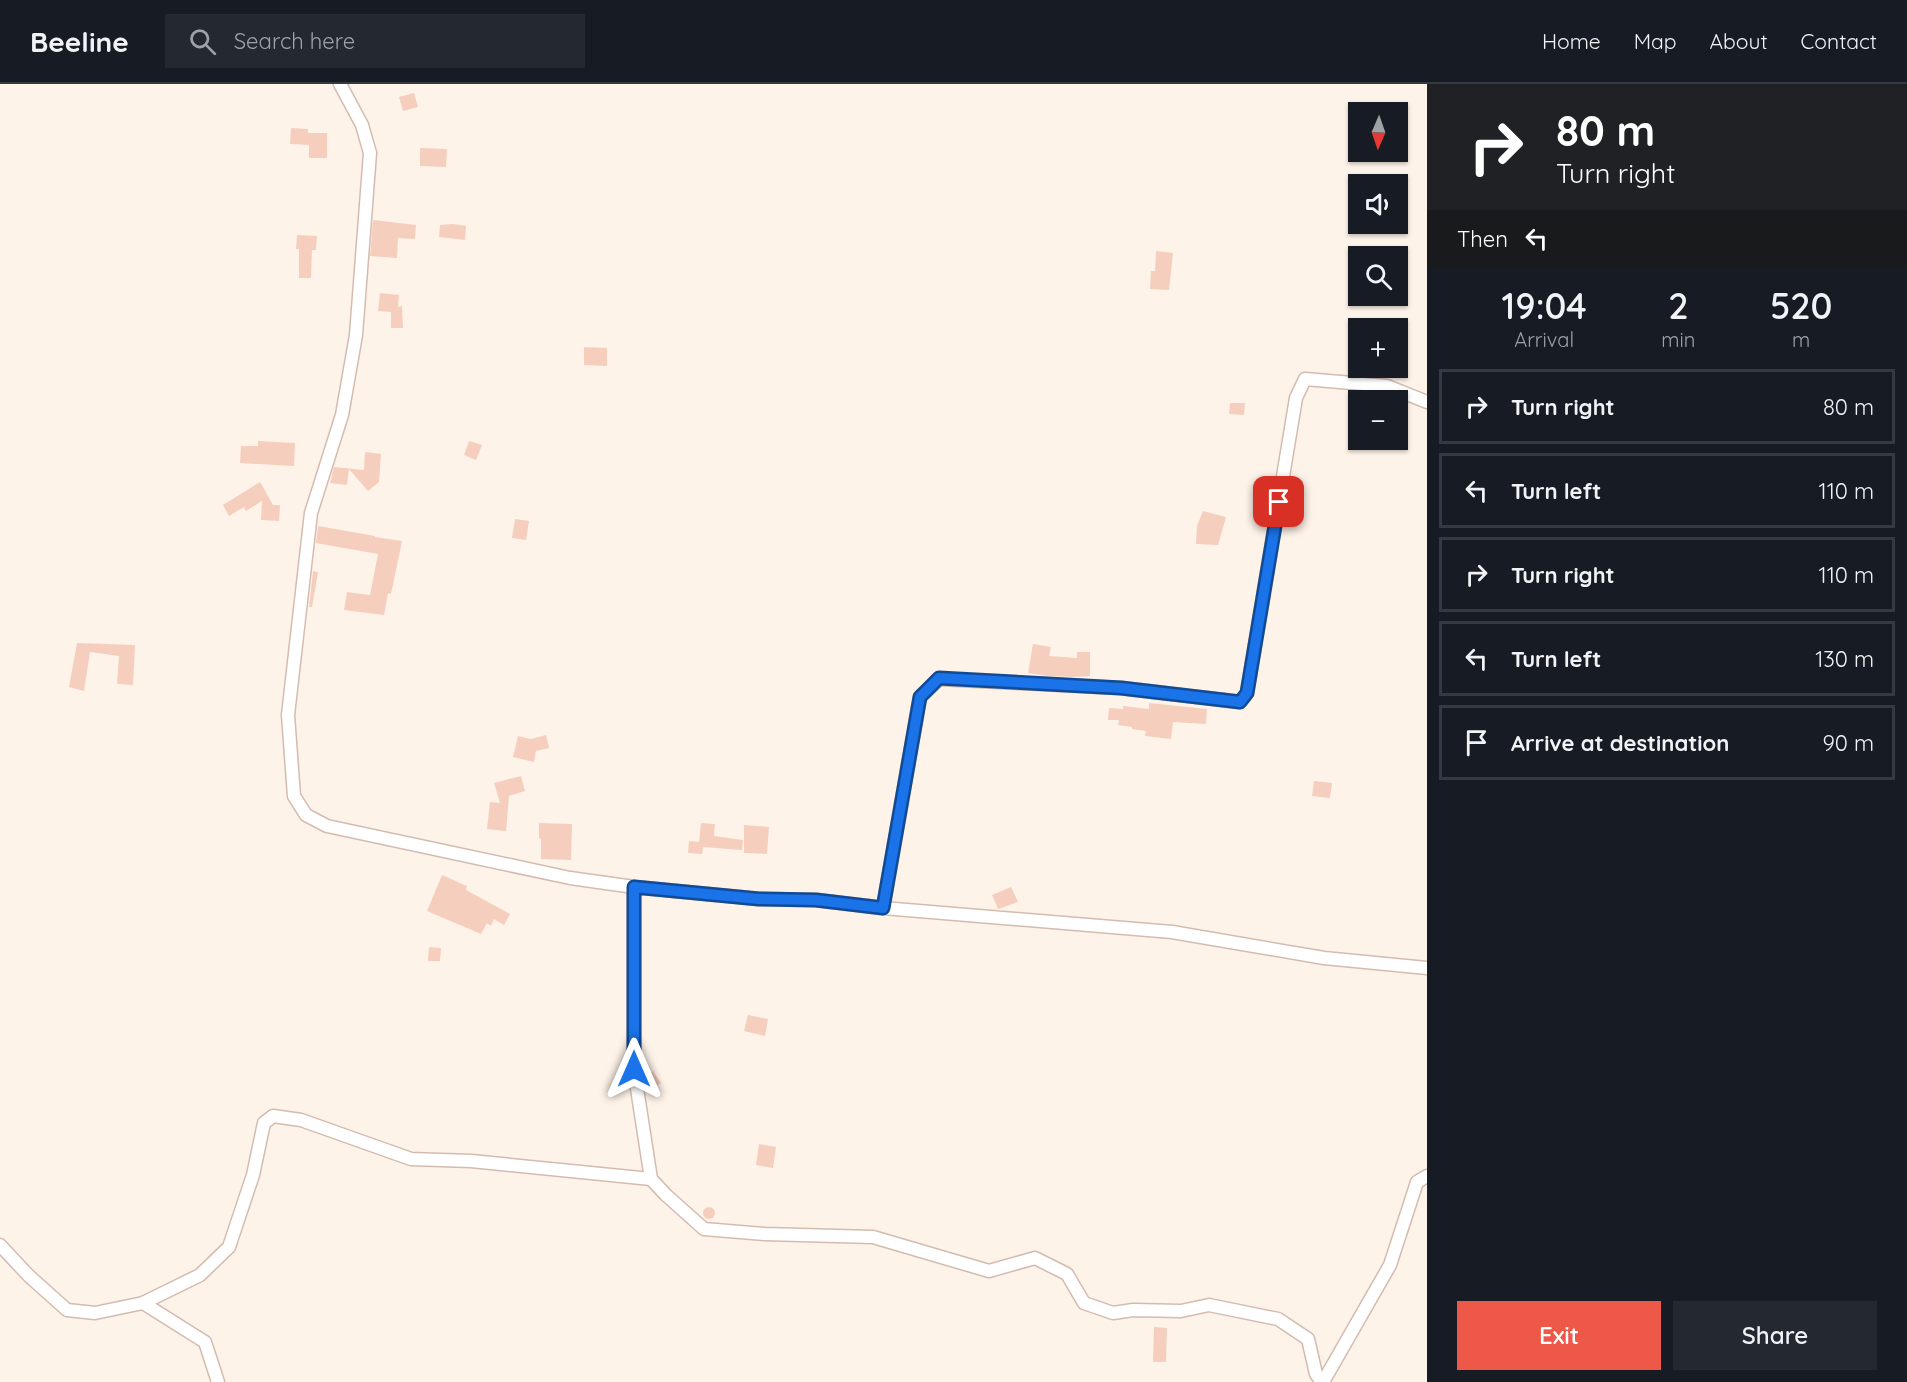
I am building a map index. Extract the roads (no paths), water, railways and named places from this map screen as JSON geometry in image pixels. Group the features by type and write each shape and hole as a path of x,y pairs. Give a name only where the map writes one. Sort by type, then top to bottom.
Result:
{"street":[{"path":"340,84 362,126 370,153 356,335 342,415 311,513 288,715 294,796 306,815 327,826 570,878 634,887 759,899 816,900 883,908 1172,932 1324,958 1427,968"},
{"path":"883,908 920,697 939,678 1121,688 1240,702 1247,693 1296,398 1305,379 1387,386 1427,402"},
{"path":"634,887 634,1069 651,1179 704,1229 765,1234 873,1237 989,1271 1035,1258 1067,1274 1084,1303 1113,1313 1133,1310 1181,1311 1209,1305 1278,1319 1308,1339 1316,1374 1323,1382 1390,1265 1417,1182 1427,1176"},
{"path":"0,1245 29,1276 67,1310 95,1313 143,1304 200,1275 229,1247 253,1175 264,1123 273,1116 301,1120 411,1159 471,1161 651,1179"},
{"path":"143,1304 205,1342 218,1382"}]}
